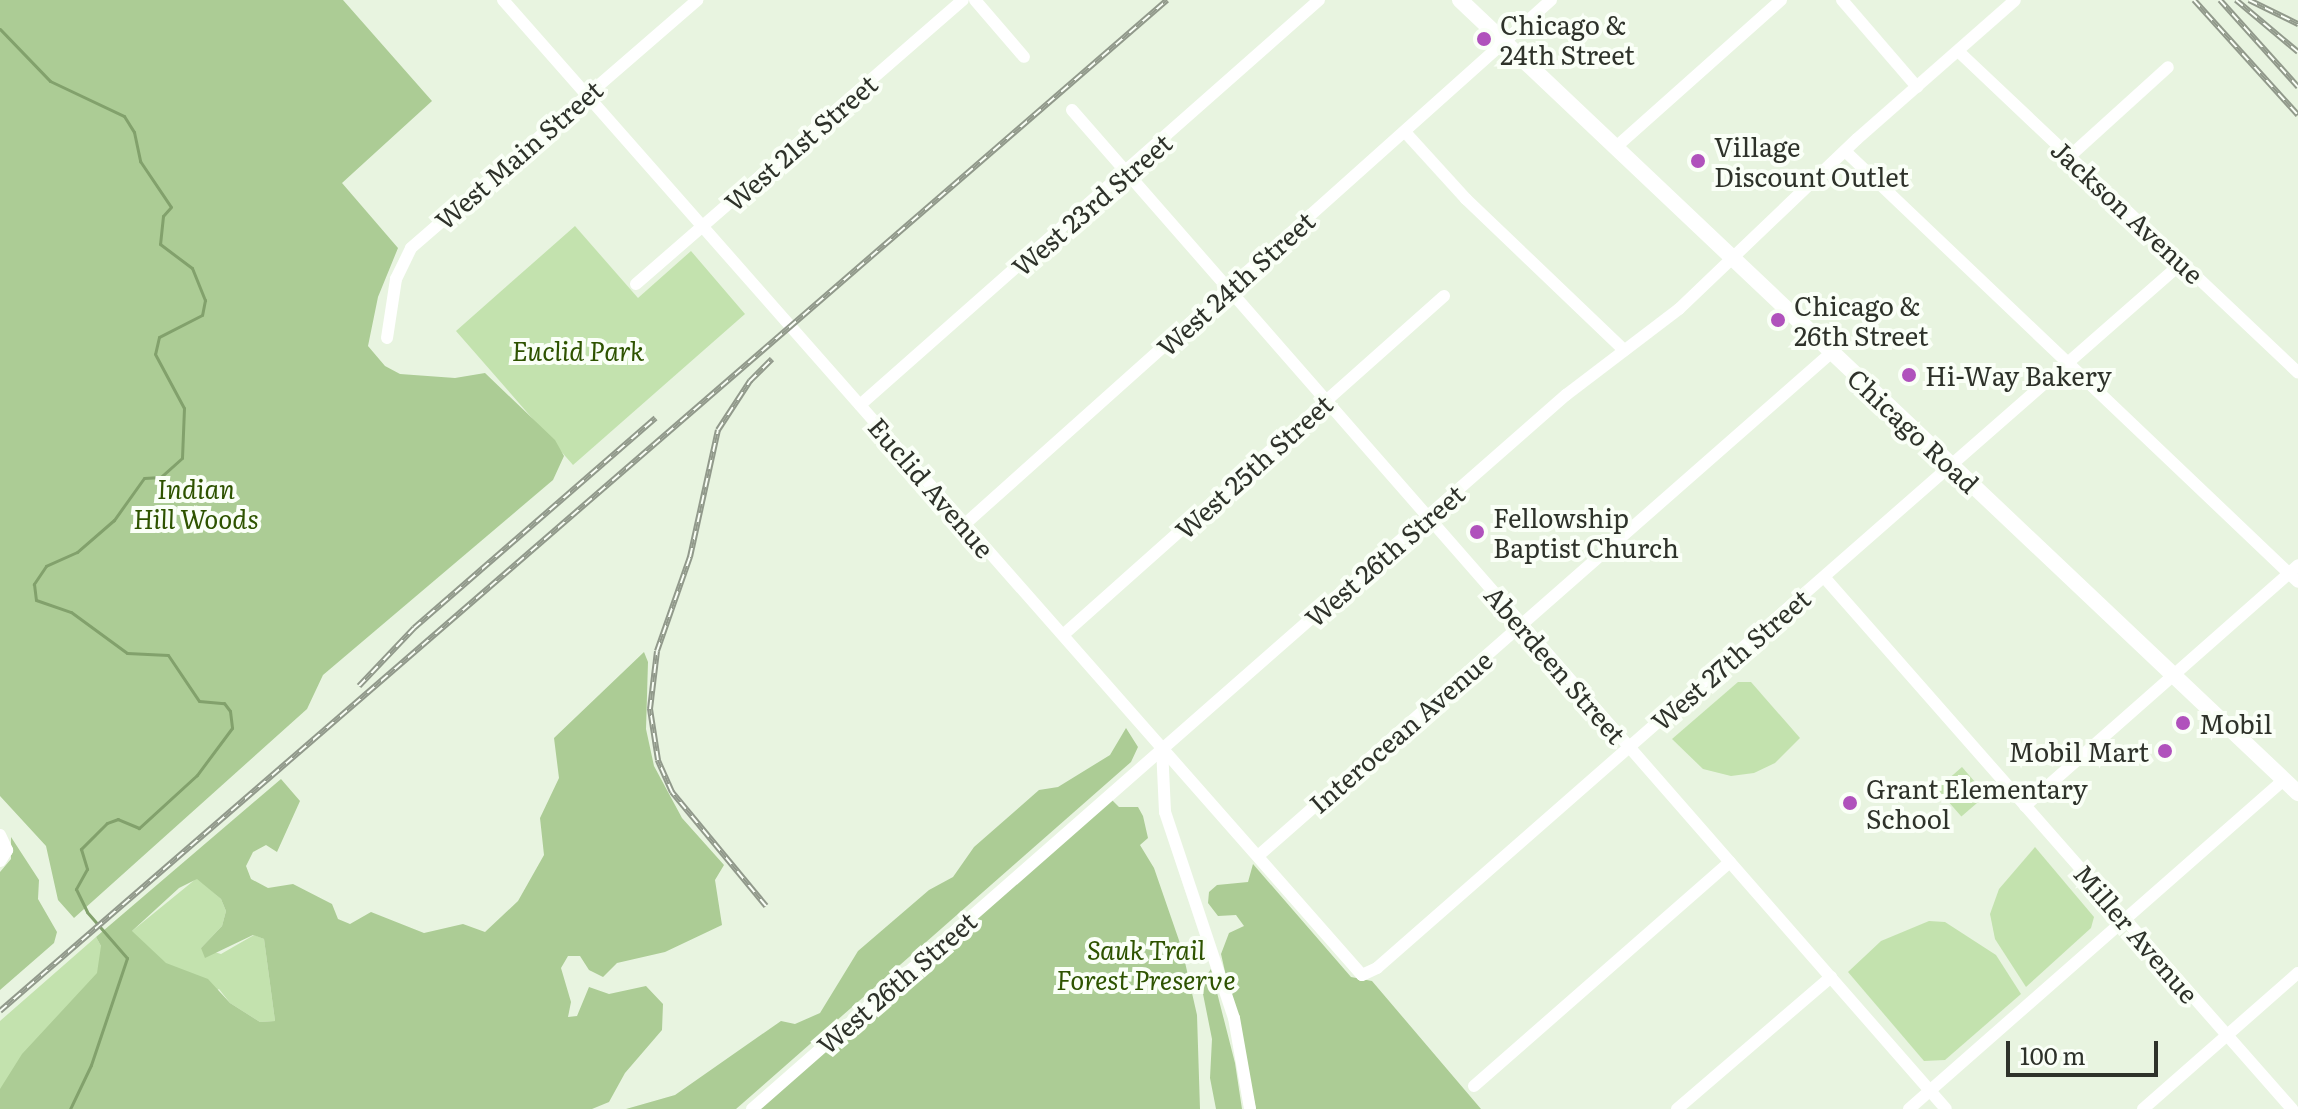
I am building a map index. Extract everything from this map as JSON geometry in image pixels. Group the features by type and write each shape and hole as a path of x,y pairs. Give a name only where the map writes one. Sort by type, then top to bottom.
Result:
{"main road":[{"name":"Chicago Road","path":"1460,0 2298,793"}],"street":[{"name":"Euclid Avenue","path":"503,0 1362,975"},
{"name":"West Main Street","path":"387,338 396,279 411,248 697,0"},
{"name":"West 21st Street","path":"636,284 963,0"},
{"path":"975,0 1024,57"},
{"name":"West 23rd Street","path":"860,405 1128,173 1319,0"},
{"name":"West 24th Street","path":"965,524 1551,0"},
{"path":"1616,147 1781,0"},
{"path":"1842,0 1917,87"},
{"name":"West 26th Street","path":"752,1109 1428,516 1624,350 1679,309 1845,151 2015,0"},
{"name":"Jackson Avenue","path":"1958,51 2298,373"},
{"path":"2070,156 2168,67"},
{"name":"Aberdeen Street","path":"1072,110 1946,1109"},
{"path":"1405,132 1466,199 1624,350"},
{"path":"1845,151 2066,364 2295,573 2025,806"},
{"name":"West 27th Street","path":"1362,975 1377,968 2183,262"},
{"name":"West 25th Street","path":"1063,635 1444,296"},
{"name":"Interocean Avenue","path":"1258,856 1831,353"},
{"name":"Miller Avenue","path":"1824,577 2292,1109"},
{"path":"1162,748 1165,812 1234,1018 1250,1109"},
{"path":"1909,1109 2284,780"},
{"path":"0,835 7,850 0,861"},
{"path":"1474,1086 1730,862"},
{"path":"2143,1109 2298,973"},
{"path":"1677,1109 1831,977"}],"green space":[{"name":"Indian Hill Woods","path":"0,0 343,0 432,101 342,183 398,248 378,297 368,346 385,366 400,374 455,378 485,373 555,440 564,456 553,480 323,675 307,709 74,918 58,900 46,846 0,796"},
{"name":"Euclid Park","path":"575,226 638,298 691,251 745,314 573,465 456,331"},
{"path":"644,652 648,662 646,729 654,766 682,818 724,865 715,880 722,925 665,952 617,963 603,977 589,970 580,956 568,956 561,968 571,1002 568,1017 577,1016 589,987 609,994 646,986 663,1004 662,1030 625,1073 609,1102 592,1109 0,1109 0,1089 22,1054 97,973 101,946 96,937 281,779 300,801 277,852 266,845 253,852 246,866 251,879 268,888 293,884 332,904 338,919 350,924 371,912 424,933 463,924 485,932 518,901 544,855 540,818 559,778 554,738","holes":["197,879 221,899 226,911 222,926 201,948 205,958 253,935 264,939 275,1021 260,1022 230,1003 208,979 166,963 132,931 179,888"]},
{"path":"1738,682 1751,682 1800,738 1775,763 1754,773 1731,776 1703,769 1672,739"},
{"path":"1126,728 1138,747 1131,762 736,1109 626,1109 675,1095 781,1021 795,1024 820,1013 858,951 929,890 953,877 974,847 1039,790 1058,787 1110,755"},
{"path":"1962,767 1986,795 1961,817 1937,789"},
{"name":"Sauk Trail Forest Preserve","path":"1112,800 1119,807 1138,807 1143,816 1148,838 1140,845 1154,868 1182,949 1197,1015 1200,1109 760,1109"},
{"path":"11,837 39,880 38,899 57,932 54,943 0,990 0,872 11,859"},
{"path":"2035,847 2094,917 2091,928 2026,987 1995,939 1990,914 1999,889"},
{"path":"1253,864 1351,977 1372,981 1481,1109 1256,1109 1221,954 1229,933 1244,926 1236,915 1218,916 1208,903 1209,892 1217,885 1248,882"},
{"path":"197,878 221,899 226,911 222,926 201,948 221,954 254,935 264,939 275,1021 260,1022 230,1003 219,989 0,1109 0,1021 96,937 101,946 132,931"},
{"path":"1929,921 1945,922 1996,955 2021,994 1945,1060 1924,1061 1848,972 1881,941"},
{"path":"1211,969 1235,1063 1242,1109 1216,1109 1210,1078 1212,1039 1201,984"}],"waterway":[{"path":"0,29 50,81 124,116 134,132 140,161 171,207 163,216 160,244 192,268 205,300 202,315 159,337 155,354 184,408 182,458 161,477 144,478 114,520 77,552 46,566 34,584 36,600 71,612 127,653 168,655 199,701 224,703 230,711 232,728 197,775 139,828 118,819 107,823 81,849 87,869 76,889 87,912 127,958 91,1065 70,1109"}],"railway":[{"path":"0,1011 1167,0"},
{"path":"2194,0 2298,115"},
{"path":"2220,0 2298,87"},
{"path":"2236,0 2298,52"},
{"path":"2249,0 2298,24"},
{"path":"766,906 672,792 658,760 650,709 657,651 690,557 718,430 750,381 772,359"},
{"path":"359,686 414,628 656,418"}],"place":[{"name":"Chicago & 24th Street","path":"1484,39"},
{"name":"Village Discount Outlet","path":"1698,161"},
{"name":"Chicago & 26th Street","path":"1778,320"},
{"name":"Hi-Way Bakery","path":"1909,375"},
{"name":"Fellowship Baptist Church","path":"1477,532"},
{"name":"Mobil","path":"2183,723"},
{"name":"Mobil Mart","path":"2165,751"},
{"name":"Grant Elementary School","path":"1850,803"}]}
